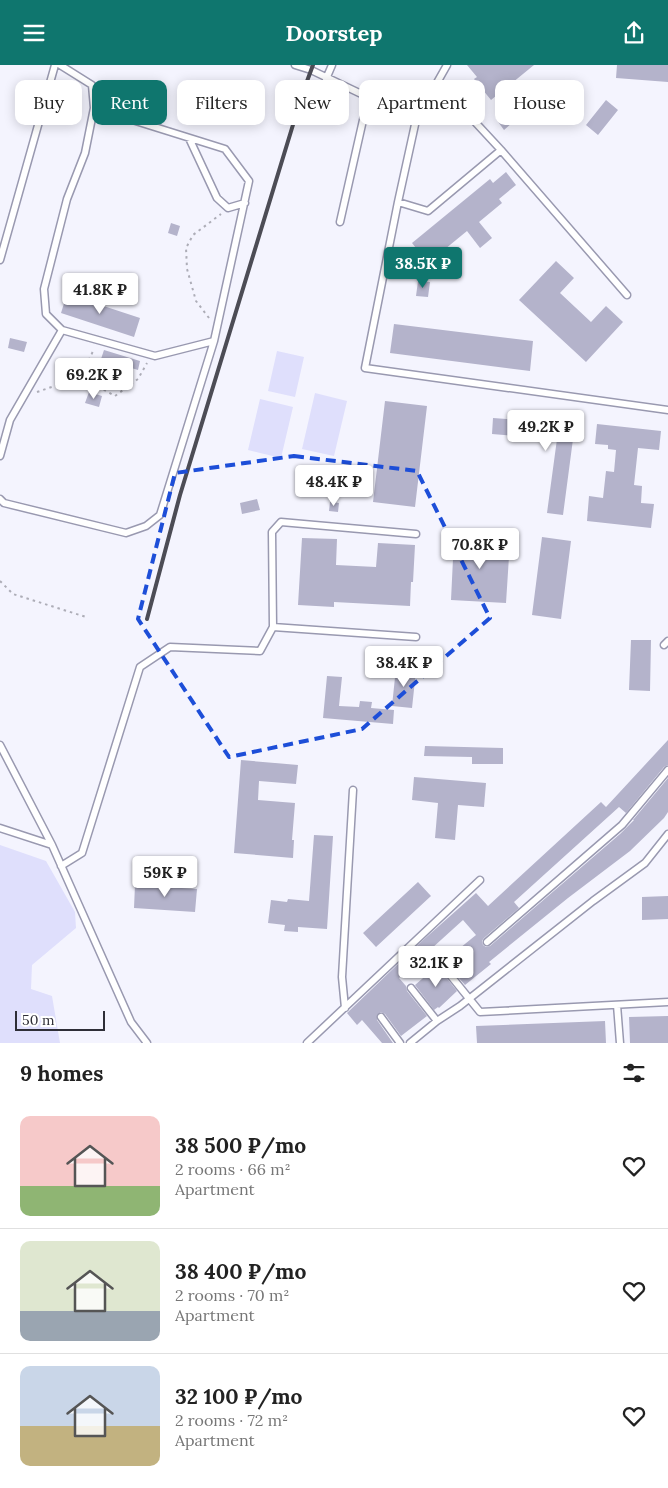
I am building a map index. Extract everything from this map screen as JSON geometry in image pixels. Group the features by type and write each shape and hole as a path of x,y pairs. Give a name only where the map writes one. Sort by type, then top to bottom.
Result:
{"lane":[{"path":"0,260 55,65"},
{"path":"60,65 92,85"},
{"path":"295,65 359,94"},
{"path":"326,79 332,65"},
{"path":"439,80 447,65"},
{"path":"92,118 85,153 67,199 44,289 46,314 62,331 156,356 214,341"},
{"path":"0,499 4,503 126,533 146,526 160,515 214,341 249,181 225,149 148,125"},
{"path":"340,222 362,125"},
{"path":"415,125 365,368 668,410"},
{"path":"478,125 627,295"},
{"path":"189,138 217,198 228,208 245,203"},
{"path":"398,203 428,211 501,150"},
{"path":"0,456 10,420 62,331"},
{"path":"62,866 82,853 85,846 140,667 170,647 260,651 273,627 272,533 281,522 416,534"},
{"path":"273,627 416,637"},
{"path":"0,745 62,866 131,1023 147,1043"},
{"path":"487,943 622,825 668,771"},
{"path":"345,1008 342,977 353,790"},
{"path":"0,828 52,845"},
{"path":"410,1043 645,863 668,834"},
{"path":"308,1043 480,880"},
{"path":"442,965 480,1012 668,1003"},
{"path":"411,988 437,1021"},
{"path":"617,1005 620,1043"},
{"path":"381,1017 400,1043"}],"path":[{"path":"217,329 196,301 187,269 186,248 193,235 228,208"},
{"path":"81,377 98,340"},
{"path":"25,395 81,377 115,396 138,379 152,355"},
{"path":"0,581 13,594 86,617"}],"highlighted area":[{"path":"294,456 417,471 490,618 362,729 229,757 138,619 175,473"}],"shaded area":[{"path":"277,351 304,357 295,397 268,391"},
{"path":"315,393 347,401 334,456 302,449"},
{"path":"260,399 293,407 281,458 248,450"},
{"path":"0,845 46,861 75,912 76,928 32,965 31,989 52,996 60,1043 0,1043"}],"building":[{"path":"467,65 534,65 516,80 495,80 495,97 491,100 485,93 485,80 475,80 477,77"},
{"path":"617,65 668,65 668,82 616,78"},
{"path":"606,100 618,110 598,135 586,125"},
{"path":"500,125 510,125 504,130"},
{"path":"506,172 516,185 499,199 502,203 479,222 492,238 480,248 467,231 428,263 412,243 490,179 493,183"},
{"path":"171,223 180,226 177,236 168,233"},
{"path":"556,261 574,278 560,293 591,322 606,306 623,322 586,362 519,300"},
{"path":"418,281 430,282 428,297 416,296"},
{"path":"67,294 140,318 134,337 61,313"},
{"path":"394,324 533,341 530,371 390,353"},
{"path":"10,338 27,342 24,352 8,348"},
{"path":"104,350 140,361 138,370 101,359"},
{"path":"89,392 102,396 99,407 85,403"},
{"path":"385,401 427,406 415,507 373,502"},
{"path":"493,418 575,424 563,515 547,513 557,439 492,434"},
{"path":"597,424 661,431 659,450 638,448 634,485 642,486 641,503 654,504 651,528 587,521 589,496 603,498 606,471 614,472 616,450 608,449 608,445 595,444"},
{"path":"257,499 260,510 242,514 240,503"},
{"path":"330,502 339,503 338,512 329,511"},
{"path":"542,537 571,541 561,619 532,615"},
{"path":"302,538 337,539 336,565 376,567 378,543 415,545 410,606 334,602 334,607 298,605"},
{"path":"454,538 510,541 506,603 451,600"},
{"path":"631,640 651,640 650,691 629,690"},
{"path":"396,668 416,671 412,708 392,706"},
{"path":"327,676 342,677 339,706 359,707 360,701 372,702 371,708 394,710 393,724 323,718"},
{"path":"668,740 668,765 664,767 626,813 619,807 514,902 519,908 484,938 482,941 483,945 486,947 490,946 620,834 634,820 668,778 668,812 630,851 489,962 491,964 465,985 444,961 476,935 463,920 399,978 427,1016 401,1036 385,1014 381,1012 377,1015 377,1020 393,1043 382,1043 362,1020 357,1025 347,1013 422,941 476,893 488,906 601,802 606,807"},
{"path":"425,746 503,748 503,764 472,764 472,757 424,756"},
{"path":"241,760 298,765 296,784 259,781 258,800 295,803 292,840 294,840 293,858 234,853"},
{"path":"414,777 486,783 484,807 458,805 455,840 435,838 438,803 412,800"},
{"path":"314,835 333,836 327,929 298,927 298,932 284,931 285,925 268,923 271,900 287,902 288,899 309,901"},
{"path":"418,882 431,896 376,947 363,933"},
{"path":"135,885 197,889 195,912 134,908"},
{"path":"668,896 668,919 642,920 642,897"},
{"path":"437,966 457,991 439,1008 434,1010 415,985"},
{"path":"668,1016 668,1043 630,1043 629,1017"},
{"path":"605,1021 606,1043 477,1043 476,1026"}],"railway":[{"path":"147,619 180,495 303,92 313,65"}]}
